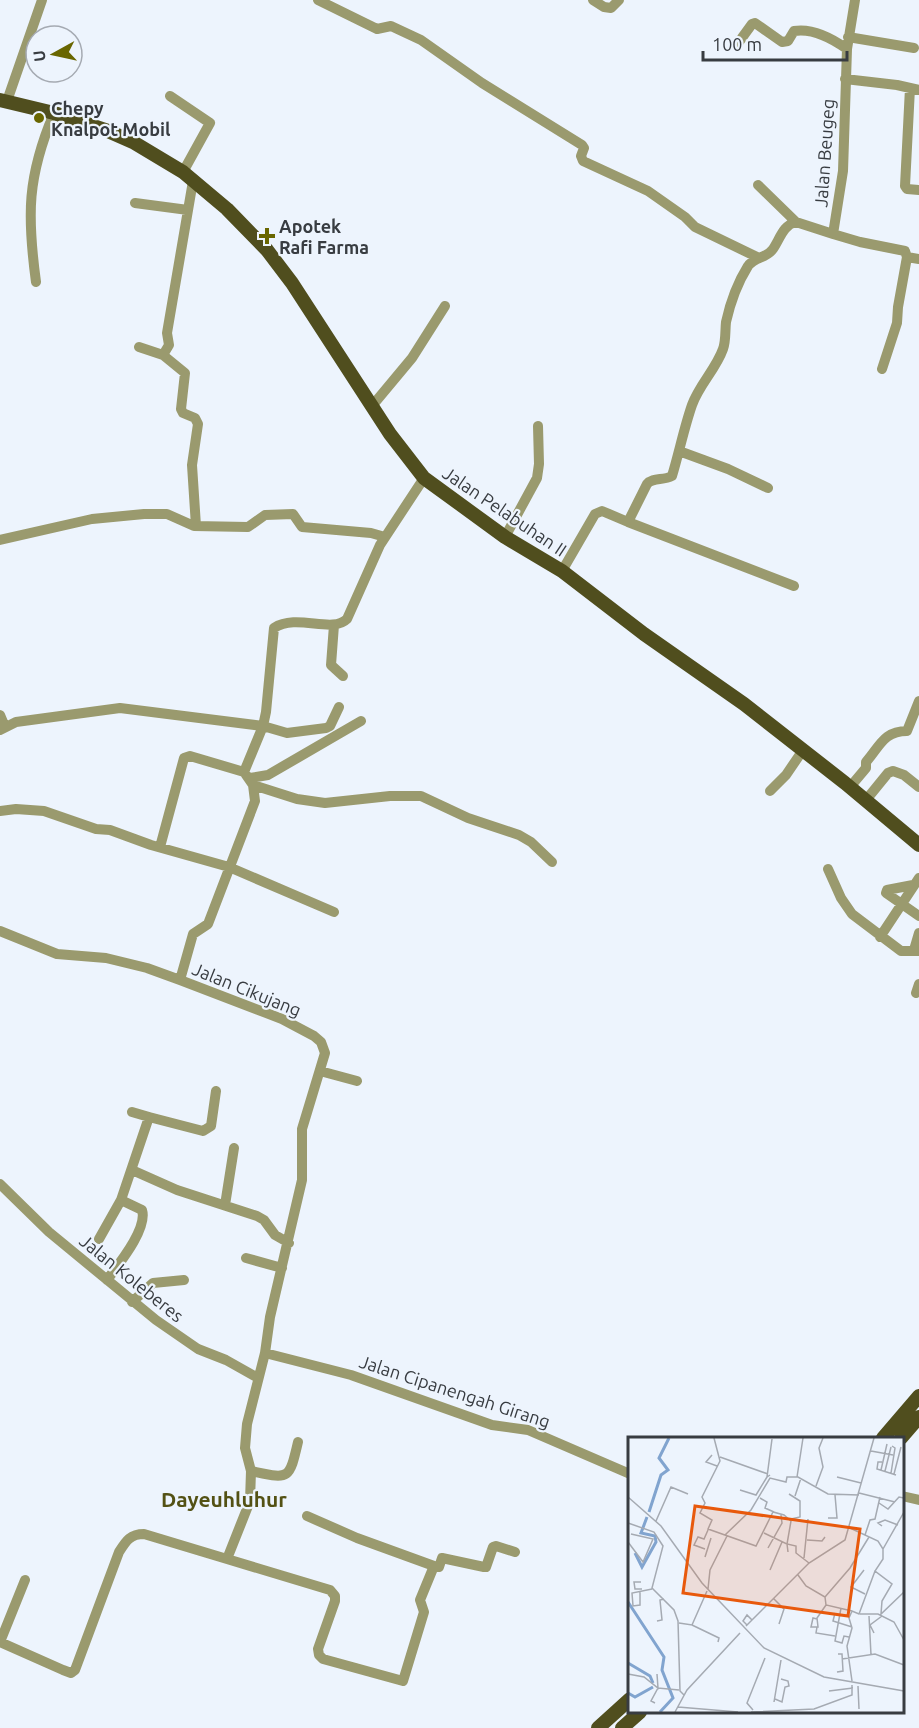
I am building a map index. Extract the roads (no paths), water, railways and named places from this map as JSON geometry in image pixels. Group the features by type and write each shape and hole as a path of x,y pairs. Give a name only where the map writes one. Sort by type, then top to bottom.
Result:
{"main road":[{"name":"Jalan Pelabuhan II","path":"4,100 54,113 108,131 134,142 188,176 227,209 267,250 292,283 400,448 424,478 505,537 562,571 717,687 742,703 850,787 919,845"},
{"path":"884,1437 919,1396"},
{"path":"902,1437 919,1417"},
{"path":"598,1728 628,1701"},
{"path":"622,1728 639,1713"}],"street":[{"path":"4,100 42,0"},
{"path":"318,0 377,29 391,26 421,40 492,90 582,145 584,148 581,156 583,161 648,191 685,217 695,227 757,257"},
{"path":"593,0 604,7 611,8 619,0"},
{"name":"Jalan Beugeg","path":"628,522 647,484 651,480 666,479 672,476 692,405 724,348 726,322 734,296 748,267 757,257 766,256 772,251 784,228 796,222 833,234 843,171 847,49 855,0"},
{"path":"736,46 755,23 782,42 788,41 794,31 807,30 839,43 847,49"},
{"path":"848,37 914,48"},
{"path":"845,79 915,89 913,136 905,186 907,189 919,190"},
{"path":"163,356 169,345 167,333 188,210 188,176 210,123 170,96"},
{"path":"36,282 30,228 30,197 39,150 54,113"},
{"path":"758,185 796,222"},
{"path":"135,203 188,210"},
{"path":"833,234 905,251 907,257 897,323 882,369"},
{"path":"907,257 919,260"},
{"path":"372,406 412,358 445,306"},
{"path":"139,347 163,356 185,373 181,409 183,413 195,418 198,424 192,465 196,526"},
{"path":"505,537 537,478 538,426"},
{"path":"679,451 728,469 768,488"},
{"path":"180,980 193,934 208,924 255,801 249,778 266,712 274,628 280,624 292,622 342,624 350,615 362,583 385,537 424,478"},
{"path":"562,571 595,514 602,511 794,586"},
{"path":"0,540 92,519 144,513 167,514 196,526 248,527 266,515 293,514 302,527 371,533 385,537"},
{"path":"334,625 331,665 342,676"},
{"path":"850,787 866,768 866,762 890,733 907,731 919,700"},
{"path":"0,715 7,726 120,708 262,726 287,733 330,726 339,707"},
{"path":"249,778 261,778 268,775 361,721"},
{"path":"770,791 786,775 803,750"},
{"path":"160,847 184,758 190,756 297,799 325,803 382,797 421,796 468,818 519,835 531,842 552,862"},
{"path":"866,800 888,773 893,771 904,775 919,787"},
{"path":"0,810 16,808 51,813 96,829 110,830 229,867 334,912"},
{"path":"828,869 852,914 880,937 901,951 916,951 919,933"},
{"path":"880,937 916,881"},
{"path":"916,881 885,892 919,916"},
{"name":"Jalan Cikujang","path":"0,931 57,954 106,958 147,968 282,1019 314,1036 324,1047 320,1071 302,1129 302,1180 270,1317 265,1353 247,1424 245,1448 251,1471 250,1501 227,1559"},
{"path":"320,1071 357,1081"},
{"path":"132,1112 203,1131 211,1126 216,1091"},
{"path":"99,1239 121,1200 149,1117"},
{"path":"225,1206 234,1148"},
{"path":"132,1170 177,1190 241,1210 264,1220 275,1235 289,1243"},
{"name":"Jalan Koleberes","path":"0,1184 49,1232 132,1302 198,1349 226,1360 258,1378"},
{"path":"107,1280 132,1245 142,1222 142,1210 121,1200"},
{"path":"246,1258 282,1268"},
{"path":"132,1302 153,1283 184,1280"},
{"name":"Jalan Cipanengah Girang","path":"265,1353 351,1376 492,1425 528,1430 628,1473"},
{"path":"251,1471 280,1477 286,1475 291,1471 298,1442"},
{"path":"904,1496 919,1500"},
{"path":"307,1516 405,1557 439,1567 442,1558 486,1567 493,1547 496,1546 515,1552"},
{"path":"25,1580 0,1642 63,1671 75,1670 119,1552 128,1538 144,1534 330,1590 335,1596 335,1601 318,1649 322,1659 404,1681 424,1612 420,1600 434,1566"}],"place":[{"name":"Chepy Knalpot Mobil","path":"39,118"},
{"name":"Apotek Rafi Farma","path":"267,236"}],"district":[{"name":"Dayeuhluhur","path":"224,1499"}]}
